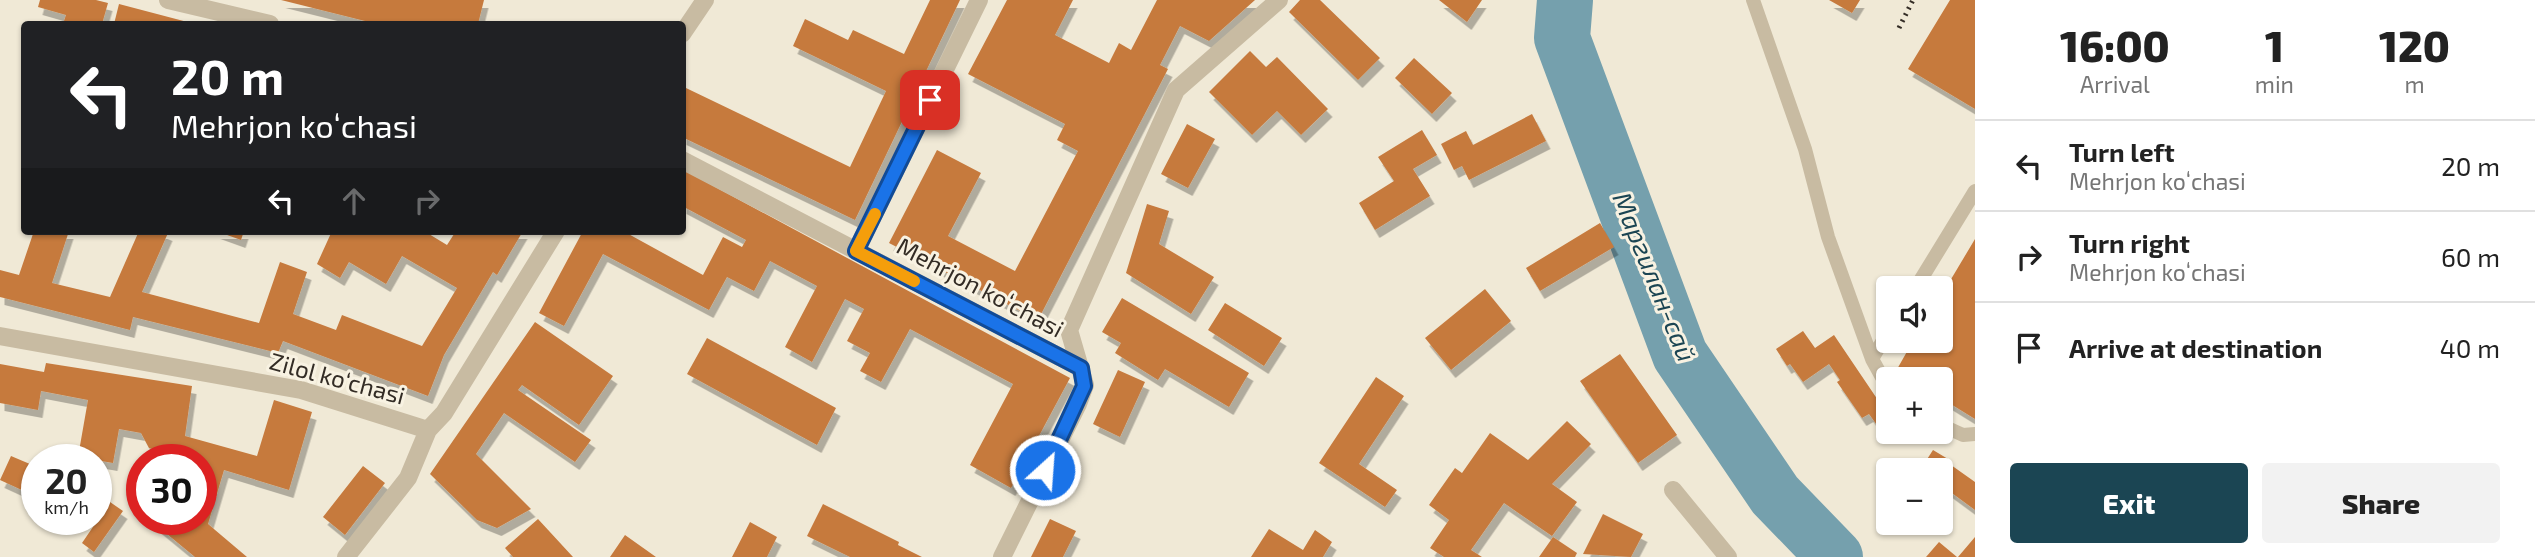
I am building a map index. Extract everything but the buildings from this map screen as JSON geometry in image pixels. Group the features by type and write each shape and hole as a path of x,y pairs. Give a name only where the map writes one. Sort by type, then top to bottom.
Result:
{"street":[{"path":"168,0 257,21"},
{"path":"686,27 705,0"},
{"name":"Mehrjon koʻchasi","path":"856,251 979,0"},
{"path":"1002,557 1084,386 1069,330 1176,90 1279,0"},
{"name":"Mehrjon koʻchasi","path":"686,162 1081,368"},
{"name":"Zilol ko‘chasi","path":"0,336 301,390 428,430 444,413 554,235"},
{"path":"346,557 408,478 428,430"},
{"path":"1672,490 1728,557"}],"lane":[{"path":"1753,0 1805,149 1828,236 1877,367"},
{"path":"1923,276 1975,191"},
{"path":"1872,359 1876,352"},
{"path":"1953,430 1963,435 1975,434"}],"waterway":[{"name":"Маргилан-сай","path":"1565,0 1562,38 1680,355 1775,495 1835,557"}],"railway":[{"path":"1899,28 1913,0"}],"slow traffic":[{"path":"875,214 856,251 914,281"}],"route":[{"path":"930,100 856,251 1081,368 1084,386 1045,470"}]}
